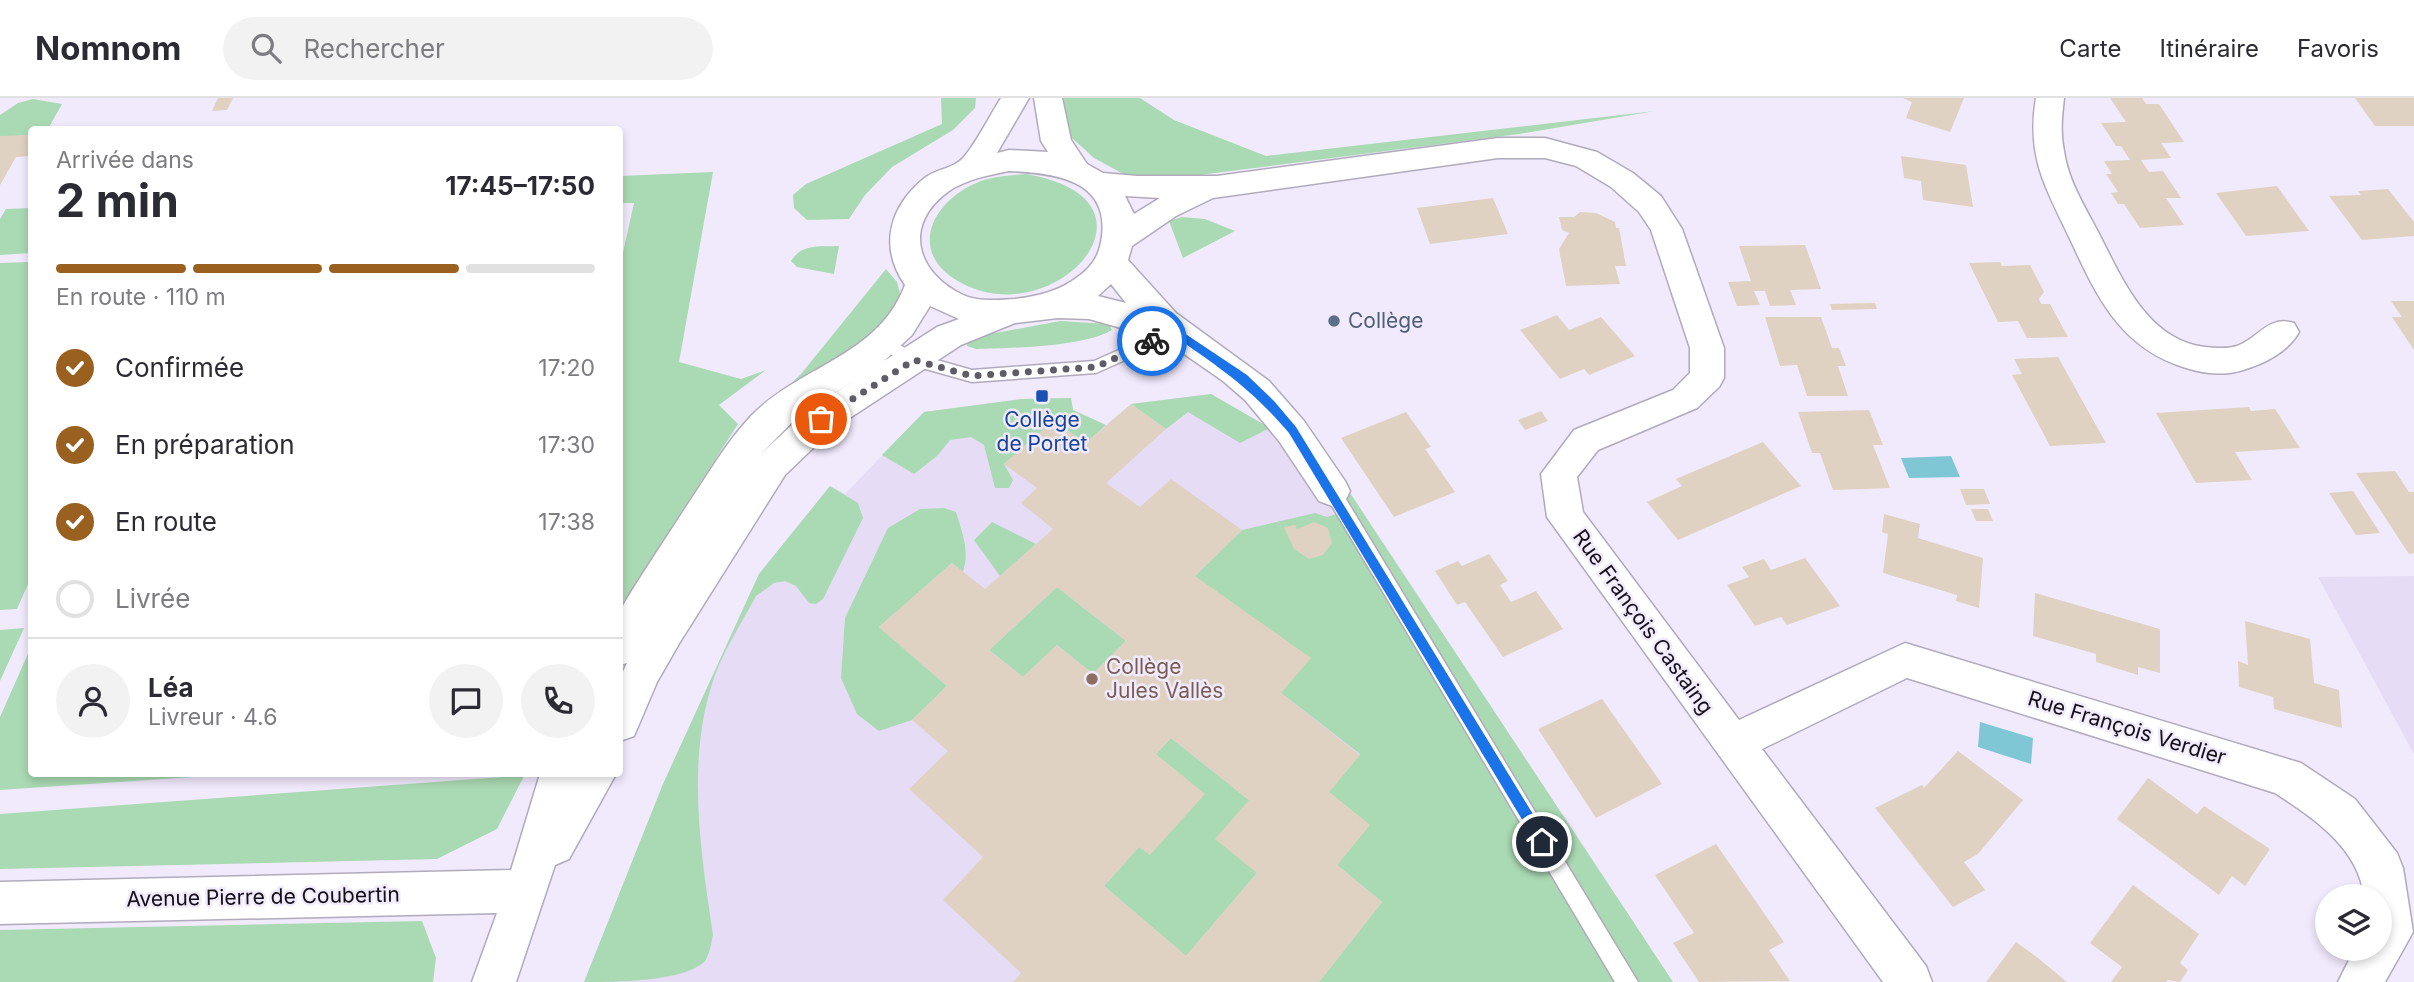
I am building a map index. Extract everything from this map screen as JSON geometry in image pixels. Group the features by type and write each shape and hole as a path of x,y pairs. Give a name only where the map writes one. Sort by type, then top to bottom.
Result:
{"street":[{"path":"973,167 1015,98"},
{"path":"1045,308 1085,290 1116,250 1120,218 1112,199 1086,176 1056,141 1048,98"},
{"path":"2050,98 2045,142 2052,170 2107,285 2132,322 2150,339 2179,356 2213,362 2249,355 2282,332"},
{"name":"Rue François Castaing","path":"1086,176 1137,187 1217,187 1499,148 1545,148 1586,159 1622,180 1650,204 1666,229 1707,348 1707,378 1685,399 1586,440 1559,474 1565,517 1910,982"},
{"path":"1004,314 972,310 943,300 922,284 909,267 904,249 905,230 913,210 928,192 949,177 999,160 1052,162 1086,176"},
{"name":"Rue François Castaing","path":"1116,250 1165,208 1217,187"},
{"path":"1116,250 1150,310 1175,331 1243,378 1271,404 1292,430 1332,492"},
{"path":"623,716 641,674 666,630 772,465 800,436 900,352 900,329 916,306 922,284"},
{"path":"623,642 640,609 742,452 788,404 900,352 1004,314 1077,306 1115,312 1175,331"},
{"name":"Rue François Verdier","path":"1732,743 1905,660 2287,777 2340,813 2382,868 2390,932 2360,982"},
{"path":"494,982 526,891 559,777"},
{"path":"526,891 594,777"},
{"name":"Avenue Pierre de Coubertin","path":"0,903 526,891"}],"lane":[{"path":"900,352 972,376 1096,367 1175,331"},
{"path":"1332,492 1627,982"}],"shaded area":[{"name":"Collège Jules Vallès","path":"1211,394 1270,428 1299,415 1673,982 584,982 663,784 759,574 830,486 845,494 924,412 1022,399 1071,398 1073,410 1106,425 1131,404"},
{"path":"2414,576 2414,754 2318,577"}],"green space":[{"path":"941,98 976,98 975,108 953,130 892,167 865,195 849,219 807,220 794,208 793,195 806,184 942,124"},
{"path":"1059,98 1140,98 1174,120 1266,156 1655,111 1519,134 1200,175 1127,176 1094,158 1072,138 1060,114"},
{"path":"33,99 62,104 50,126 28,126 28,135 0,137 0,115 18,103"},
{"path":"713,172 679,362 741,379 766,370 719,405 738,424 623,602 623,252 634,203 623,203 623,176"},
{"path":"1026,174 1071,189 1093,210 1096,235 1083,260 1059,280 1027,292 990,293 953,278 940,266 932,253 932,226 938,214 960,192 980,181"},
{"path":"28,208 28,253 0,255 0,219 6,209"},
{"path":"1182,217 1205,219 1235,231 1183,258 1169,221"},
{"path":"839,246 834,274 797,267 791,261 800,251 806,249"},
{"path":"28,262 28,584 17,609 0,610 0,263"},
{"path":"886,269 897,282 901,297 881,331 777,397 801,374"},
{"path":"1060,321 1109,324 1112,330 1100,336 1066,343 976,349 967,346 968,338"},
{"path":"1211,394 1270,428 1240,443 1188,412 1166,429 1131,404"},
{"path":"1071,398 1073,410 1106,425 1086,443 1053,421 1004,464 1013,480 1009,488 995,488 984,445 971,437 950,440 937,456 914,474 882,455 924,412 1022,399"},
{"path":"1307,428 1673,982 1319,982 1382,902 1337,865 1369,825 1329,792 1360,754 1281,693 1195,576 1242,530 1315,513 1327,517 1353,508 1302,431"},
{"path":"830,486 858,503 863,518 823,599 816,604 809,603 796,586 785,581 774,583 756,596 725,652 711,687 699,748 698,779 701,842 713,935 707,958 695,968 666,977 584,982 663,784 759,574"},
{"path":"944,508 956,512 961,527 965,549 963,572 952,563 879,627 947,686 912,720 879,731 857,714 841,678 845,618 888,528 920,509"},
{"path":"992,522 1036,544 1000,576 974,540"},
{"path":"1057,587 1126,641 1093,674 1057,645 1023,677 989,650"},
{"path":"24,628 0,681 0,630"},
{"path":"28,654 28,777 193,777 0,790 0,717"},
{"path":"1171,738 1249,800 1257,873 1186,956 1104,886 1139,847 1156,754"},
{"path":"523,777 497,829 437,859 0,869 0,814"},
{"path":"422,921 436,958 433,982 0,982 0,930"}],"water":[{"path":"1951,456 1960,477 1909,478 1901,458"},
{"path":"1980,722 2033,738 2031,764 1978,747"}],"building":[{"path":"218,98 233,98 227,110 212,111"},
{"path":"1903,98 1964,98 1950,132 1906,118 1912,102"},
{"path":"2110,98 2142,98 2146,104 2159,104 2184,142 2161,143 2171,158 2141,160 2149,172 2163,171 2181,198 2166,198 2184,225 2140,228 2124,204 2118,204 2111,193 2118,192 2106,174 2112,174 2104,161 2130,160 2121,146 2116,146 2101,123 2126,122"},
{"path":"2355,98 2414,98 2414,126 2375,126"},
{"path":"28,135 28,156 16,157 0,185 0,136"},
{"path":"1901,156 1966,165 1973,207 1923,200 1921,181 1904,178"},
{"path":"2277,186 2309,231 2246,236 2216,193"},
{"path":"2388,189 2414,222 2414,236 2362,240 2329,196 2361,195 2358,191"},
{"path":"1493,198 1508,234 1430,244 1417,208"},
{"path":"1580,212 1596,213 1615,222 1616,228 1619,228 1626,266 1615,266 1620,284 1566,286 1559,249 1569,233 1562,230 1559,217 1574,217"},
{"path":"1805,245 1821,289 1790,290 1796,305 1770,306 1765,291 1754,291 1760,305 1737,306 1728,282 1751,281 1739,246"},
{"path":"2000,262 2002,266 2030,265 2044,292 2039,299 2041,304 2050,304 2068,337 2027,338 2018,321 1998,322 1969,263"},
{"path":"2391,301 2414,301 2414,350 2392,317 2402,317"},
{"path":"1875,303 1877,309 1832,310 1830,304"},
{"path":"1557,315 1569,330 1601,317 1635,356 1589,375 1584,369 1560,379 1520,330"},
{"path":"1765,317 1821,317 1832,348 1839,348 1846,366 1838,366 1848,396 1807,396 1797,365 1780,366"},
{"path":"2058,357 2106,443 2050,446 2012,375 2022,374 2014,359"},
{"path":"1131,404 1166,429 1106,483 1140,507 1171,479 1242,530 1195,576 1311,658 1281,693 1360,755 1329,792 1370,825 1337,865 1382,902 1319,982 1013,982 1021,973 943,900 983,857 909,789 948,751 912,720 947,686 879,627 952,563 985,589 1053,529 1021,503 1037,488 1004,464 1053,421 1086,443","holes":["1057,587 1126,641 1093,674 1057,645 1023,677 989,650","1171,738 1249,800 1215,839 1257,873 1186,956 1104,886 1139,847 1150,855 1205,794 1156,754"]},
{"path":"2249,407 2251,411 2275,409 2300,448 2235,452 2252,480 2196,483 2156,413"},
{"path":"1869,410 1883,445 1873,445 1890,488 1833,490 1820,453 1812,453 1798,412"},
{"path":"1541,411 1548,421 1525,430 1518,420"},
{"path":"1406,412 1431,447 1425,449 1455,492 1394,517 1341,438"},
{"path":"1763,442 1801,486 1678,540 1647,502 1682,486 1676,479"},
{"path":"2395,471 2409,492 2414,492 2414,553 2409,554 2356,473"},
{"path":"1960,489 1984,489 1990,504 1966,505"},
{"path":"2353,491 2380,533 2356,535 2329,493"},
{"path":"1971,509 1988,509 1993,521 1976,521"},
{"path":"1884,514 1920,524 1918,538 1983,558 1979,608 1956,601 1957,595 1883,573 1888,534 1882,532"},
{"path":"1314,522 1328,528 1332,543 1323,555 1309,559 1294,549 1284,527 1295,525 1297,529"},
{"path":"1489,554 1508,581 1500,585 1511,602 1536,591 1563,629 1503,657 1465,602 1457,605 1435,571 1458,561 1462,566"},
{"path":"1805,558 1840,606 1787,625 1781,617 1755,626 1727,585 1749,577 1742,567 1764,559 1771,570"},
{"path":"2035,593 2160,629 2160,673 2138,667 2138,675 2096,662 2096,654 2033,636"},
{"path":"2245,621 2310,639 2314,683 2339,690 2342,728 2274,709 2273,697 2239,687 2238,661 2248,665"},
{"path":"1602,699 1662,784 1596,818 1538,729"},
{"path":"1958,751 2023,800 1978,854 1964,862 1985,890 1953,907 1875,808 1922,785 1924,788"},
{"path":"2148,778 2197,814 2204,806 2270,849 2245,886 2232,876 2219,895 2117,819"},
{"path":"1716,844 1784,942 1769,950 1790,981 1699,982 1673,943 1694,933 1655,875"},
{"path":"2133,885 2199,934 2180,963 2188,970 2180,982 2111,982 2122,967 2090,943"},
{"path":"2016,942 2038,958 2067,982 1986,982"}],"way so far":[{"path":"821,419 914,360 972,376 1096,367 1152,341"}],"place":[{"name":"Collège","path":"1334,321"},
{"name":"Collège de Portet","path":"1042,396"},
{"name":"Collège Jules Vallès","path":"1092,679"}],"route":[{"path":"1152,341 1175,331 1243,378 1271,404 1292,430 1542,842"}]}
